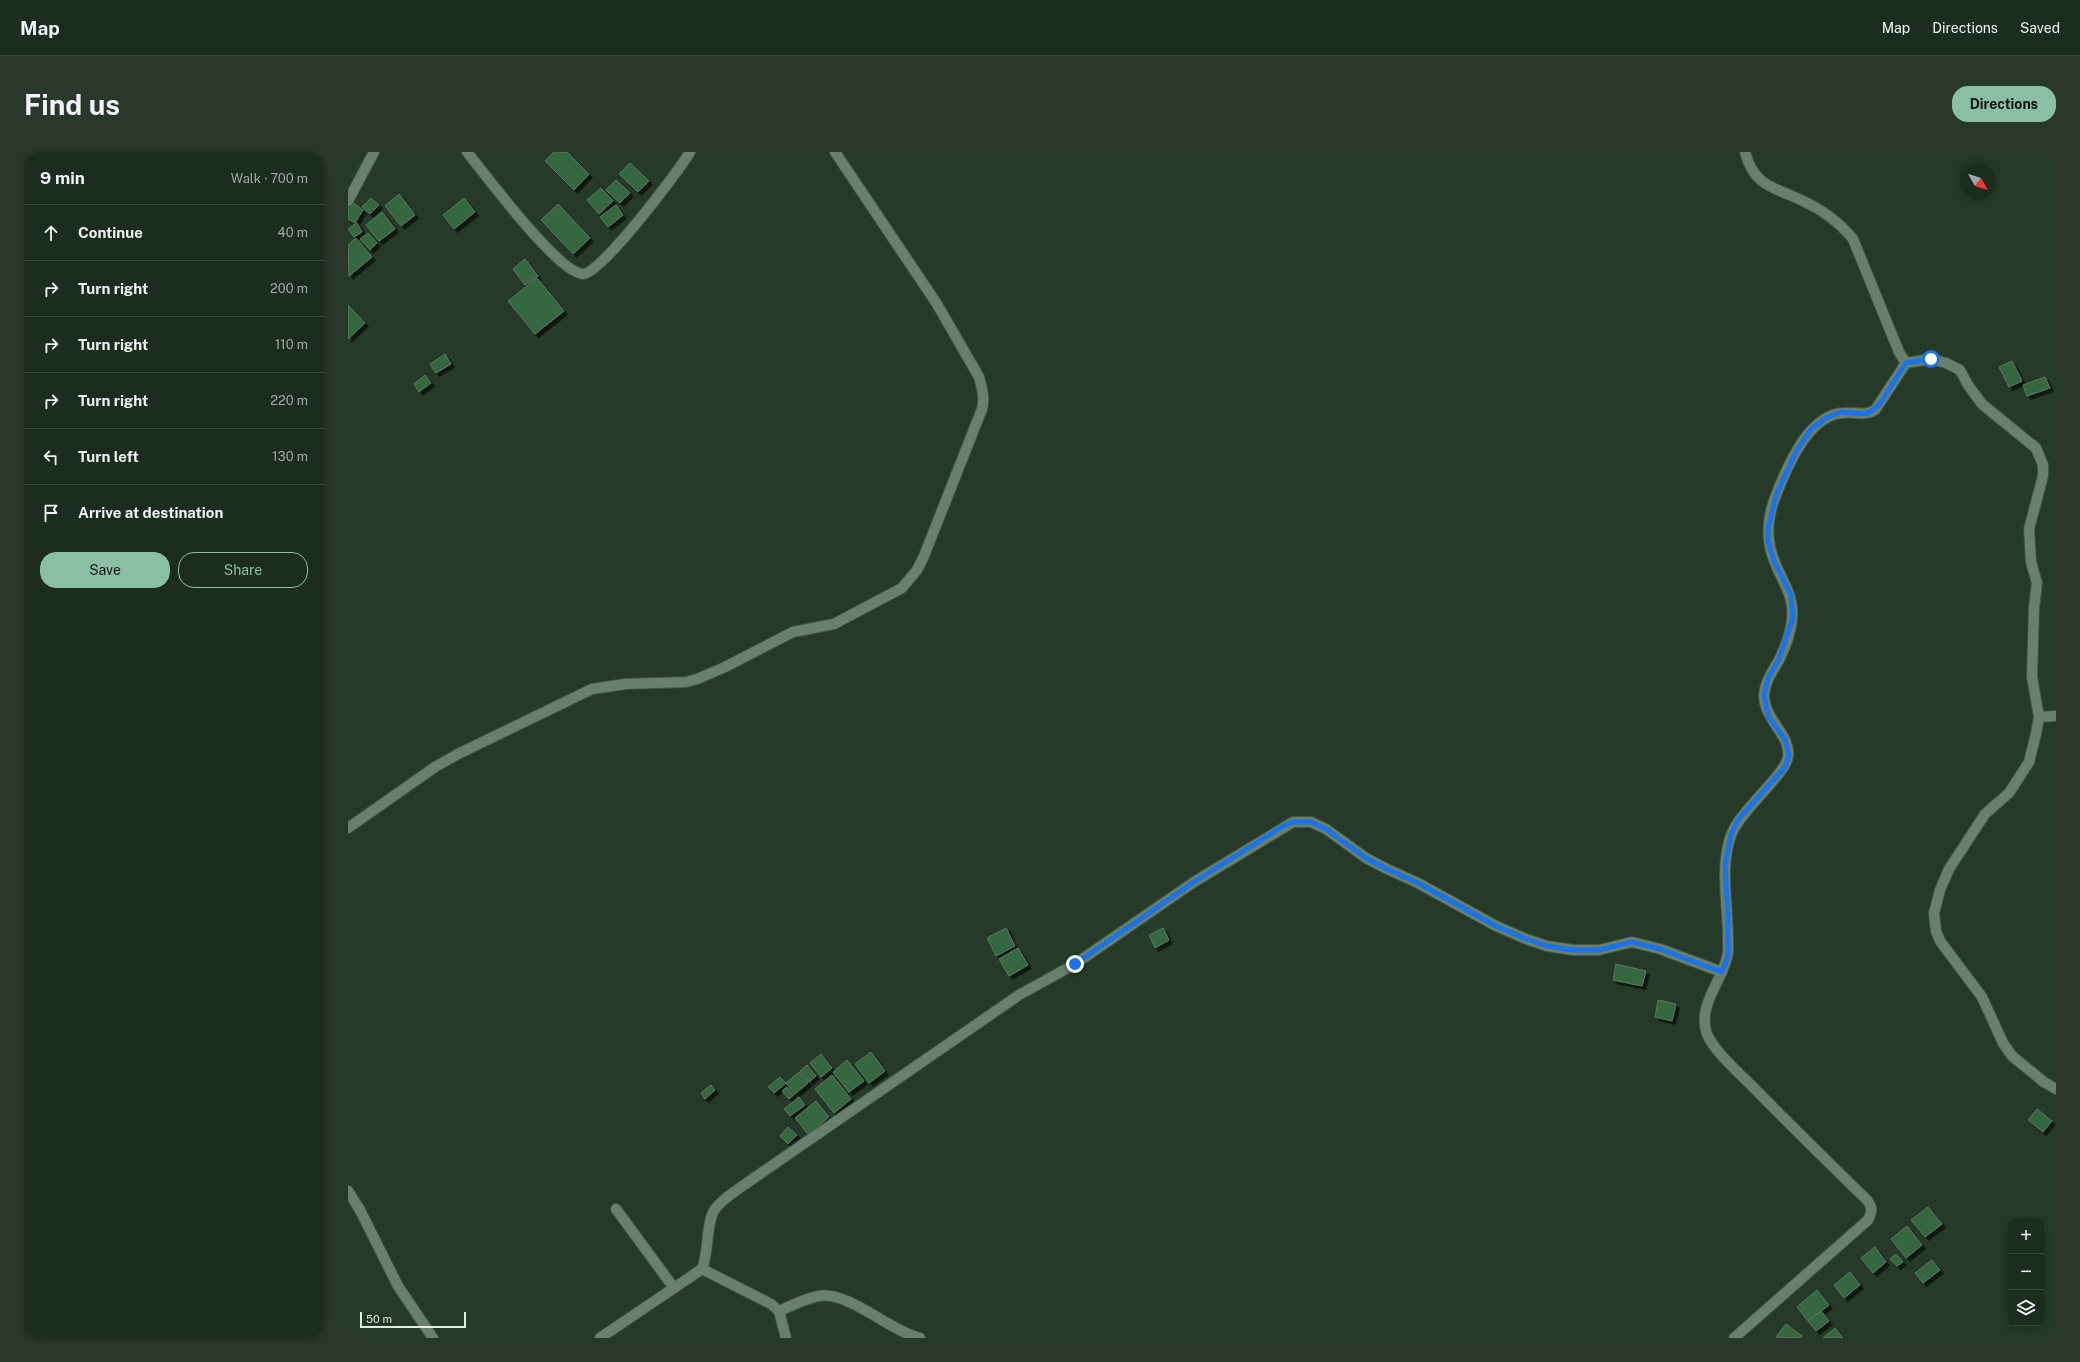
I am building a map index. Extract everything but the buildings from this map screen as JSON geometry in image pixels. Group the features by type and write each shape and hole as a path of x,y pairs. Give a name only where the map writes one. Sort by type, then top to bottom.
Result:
{"street":[{"path":"348,201 374,152"},
{"path":"466,152 544,245 568,267 577,273 585,275 592,271 610,254 666,188 690,152"},
{"path":"348,828 435,767 458,754 592,689 625,684 686,682 697,679 723,668 793,632 834,624 902,588 910,580 924,556 978,421 984,404 982,386 979,377 937,304 835,152"},
{"path":"1745,152 1749,166 1770,188 1801,200 1823,213 1842,226 1853,239 1899,352 1906,363"},
{"path":"1734,1338 1868,1220 1872,1212 1872,1207 1867,1200 1806,1141 1726,1059 1708,1036 1705,1023 1706,1008 1728,956 1728,915 1725,865 1731,835 1738,820 1785,767 1789,755 1785,739 1768,716 1764,695 1768,678 1779,659 1793,618 1791,595 1774,561 1768,541 1768,528 1777,493 1796,452 1811,429 1826,418 1841,412 1867,414 1875,410 1906,363 1931,359 1946,363 1960,370 1968,385 1982,404 2028,440 2036,448 2041,458 2043,476 2029,528 2031,562 2037,583 2034,608 2032,677 2039,716 2029,762 2009,793 1985,814 1949,869 1940,890 1934,913 1936,931 1940,941 1982,997 2003,1043 2012,1056 2056,1089"},
{"path":"2039,716 2056,716"},
{"path":"600,1338 702,1269 706,1259 711,1218 715,1209 727,1198 1019,995 1075,964 1194,882 1293,822 1311,822 1326,829 1366,858 1418,883 1496,926 1526,939 1547,946 1573,950 1599,950 1632,942 1660,949 1722,972"},
{"path":"348,1191 360,1210 398,1286 433,1338"},
{"path":"616,1209 674,1288"},
{"path":"702,1269 763,1299 779,1311 786,1338"},
{"path":"779,1311 819,1296 828,1296 853,1304 915,1337 920,1338"}],"route":[{"path":"1075,964 1194,882 1285,825 1301,821 1311,822 1326,829 1366,858 1418,883 1496,926 1526,939 1547,946 1573,950 1599,950 1632,942 1660,949 1722,972 1728,956 1728,915 1725,865 1731,835 1738,820 1785,767 1789,755 1785,739 1768,716 1764,695 1768,678 1779,659 1793,618 1791,595 1774,561 1768,541 1768,528 1777,493 1796,452 1811,429 1826,418 1841,412 1867,414 1875,410 1906,363 1931,359"}]}
